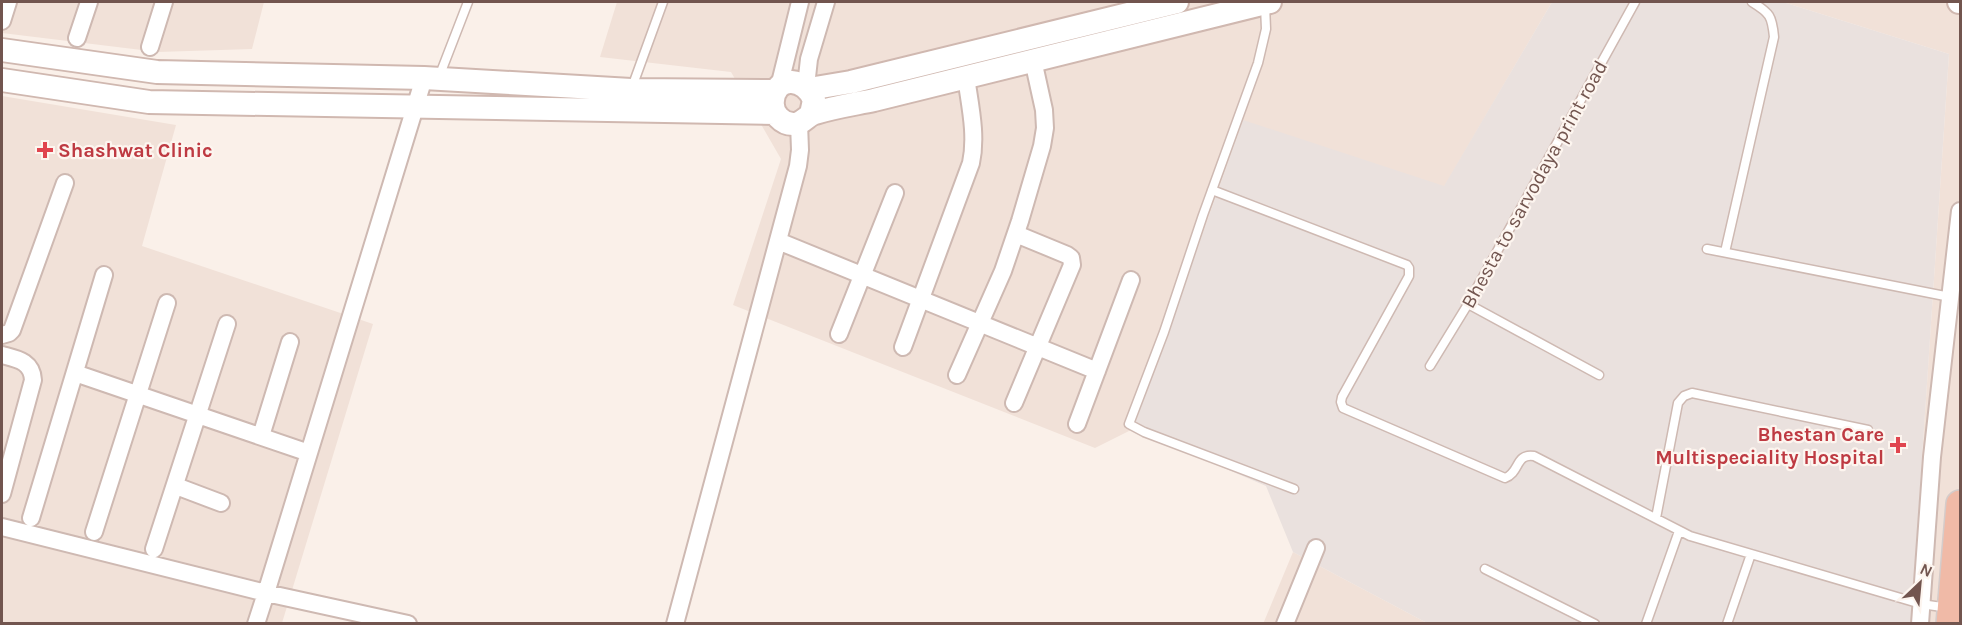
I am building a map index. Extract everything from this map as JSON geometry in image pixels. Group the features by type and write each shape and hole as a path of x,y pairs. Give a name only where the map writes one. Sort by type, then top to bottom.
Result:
{"highway":[{"path":"1951,616 1960,504"}],"main road":[{"path":"807,88 850,82 1177,2"},
{"path":"805,118 814,100 807,88 796,82 788,82 777,97 782,120 788,123 1268,2"},
{"path":"2,50 157,72 431,79 777,97"},
{"path":"2,80 149,102 416,106 777,97"}],"street":[{"path":"2,21 8,2"},
{"path":"77,38 89,2"},
{"path":"150,47 164,2"},
{"path":"777,97 800,2"},
{"path":"807,88 809,59 826,2"},
{"path":"957,375 1003,271 1042,146 1045,128 1044,110 1033,60"},
{"path":"903,347 971,163 974,134 966,77"},
{"path":"256,624 416,106 431,79"},
{"path":"675,624 798,166 805,118"},
{"path":"2,335 12,330 65,183"},
{"path":"839,334 895,193"},
{"path":"1920,624 1932,457 1960,211"},
{"path":"1014,403 1072,266 1072,261 1067,255 1016,234"},
{"path":"778,241 1097,371"},
{"path":"31,518 104,275"},
{"path":"1077,424 1131,280"},
{"path":"94,532 167,303"},
{"path":"154,549 227,324"},
{"path":"261,436 290,342"},
{"path":"2,355 23,361 33,373 33,380 9,441 2,494"},
{"path":"75,373 309,453"},
{"path":"176,486 221,502"},
{"path":"2,527 266,593 408,624"},
{"path":"1285,624 1316,548"}],"lane":[{"path":"431,79 468,2"},
{"path":"630,90 663,2"},
{"path":"1268,2 1266,29 1258,63 1164,332 1129,424 1138,430 1294,489"},
{"name":"Bhesta to sarvodaya print road","path":"1430,366 1467,304 1635,2"},
{"path":"1725,252 1774,37 1770,14 1752,2"},
{"path":"1212,190 1407,265 1409,268 1409,276 1342,397 1343,408 1505,478 1511,475 1522,457 1534,456 1690,536 1921,604 1951,616"},
{"path":"1707,249 1950,297"},
{"path":"1467,304 1599,375"},
{"path":"1656,518 1678,403 1684,396 1692,393 1868,430"},
{"path":"1646,624 1679,531"},
{"path":"1727,624 1751,554"},
{"path":"1485,569 1595,624"}],"shaded area":[{"path":"2,2 264,2 252,49 158,52 2,33"},
{"path":"617,2 1552,2 1444,187 1243,121 1133,429 1095,448 733,305 781,159 731,72 600,57"},
{"path":"1552,2 1783,2 1949,54 1911,623 1427,623 1293,552 1266,486 1133,429 1243,120 1444,186"},
{"path":"1783,2 1960,2 1960,623 1911,623 1949,54"},
{"path":"2,96 176,125 142,246 373,324 282,623 2,623"},
{"path":"1293,552 1427,623 1263,624"}],"place":[{"name":"Shashwat Clinic","path":"45,150"},
{"name":"Bhestan Care Multispeciality Hospital","path":"1898,445"}]}
